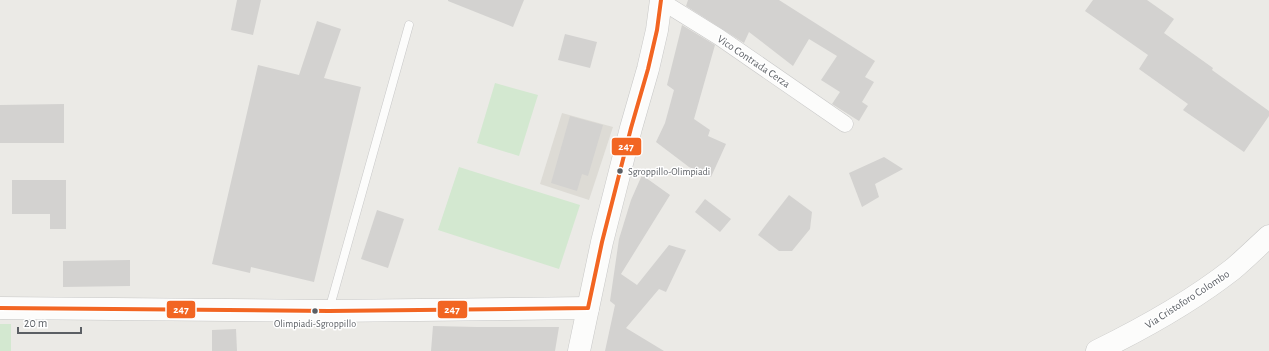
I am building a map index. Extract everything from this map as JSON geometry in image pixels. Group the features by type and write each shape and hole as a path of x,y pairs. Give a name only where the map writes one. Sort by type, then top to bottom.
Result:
{"street":[{"name":"Vico Contrada Cerza","path":"661,0 719,37 845,124"},
{"path":"579,351 606,227 631,128 648,69 657,30 661,0"},
{"name":"Via Cristoforo Colombo","path":"1097,351 1133,334 1182,304 1232,269 1269,236"},
{"path":"0,308 329,311 588,308"}],"lane":[{"path":"329,311 409,25"}],"shaded area":[{"path":"562,113 613,127 589,200 540,184"}],"green space":[{"path":"495,83 538,95 519,156 477,143"},
{"path":"459,167 580,205 559,269 438,230"},
{"path":"0,324 11,324 11,351 0,351"}],"building":[{"path":"237,0 261,0 253,35 231,30"},
{"path":"448,0 524,0 513,27"},
{"path":"688,0 779,0 875,61 865,77 874,82 862,102 868,106 859,121 832,104 840,92 821,80 837,56 809,39 793,66 749,32 744,43 686,6"},
{"path":"1093,0 1147,0 1174,19 1164,33 1269,111 1269,116 1244,152 1183,110 1188,104 1139,69 1148,55 1085,11"},
{"path":"317,21 341,29 324,78 361,87 314,282 251,267 250,273 212,264 258,65 299,75"},
{"path":"682,25 715,45 694,119 710,130 708,136 726,144 711,177 689,167 656,142 665,123 674,90 667,85"},
{"path":"565,34 597,42 590,68 558,60"},
{"path":"64,104 64,143 0,143 0,105"},
{"path":"570,116 603,125 588,176 582,174 577,191 551,183"},
{"path":"884,157 903,169 875,184 879,197 862,207 849,173"},
{"path":"642,175 670,195 621,274 637,285 669,245 686,250 666,292 659,289 626,328 664,351 605,351 615,305 610,301 619,239 631,200"},
{"path":"12,180 66,180 66,229 50,229 50,214 12,214"},
{"path":"789,195 812,212 810,229 792,251 779,251 758,235"},
{"path":"705,199 731,219 720,232 695,212"},
{"path":"377,210 404,219 388,268 361,259"},
{"path":"130,260 130,286 63,287 63,261"},
{"path":"433,326 559,327 555,351 431,351"},
{"path":"236,329 237,351 212,351 212,330"}],"transit line":[{"name":"247","path":"0,308 329,311 588,308 602,242 631,128 648,69 657,30 661,0"}],"place":[{"name":"Sgroppillo-Olimpiadi","path":"620,171"},
{"name":"Olimpiadi-Sgroppillo","path":"315,311"}]}
